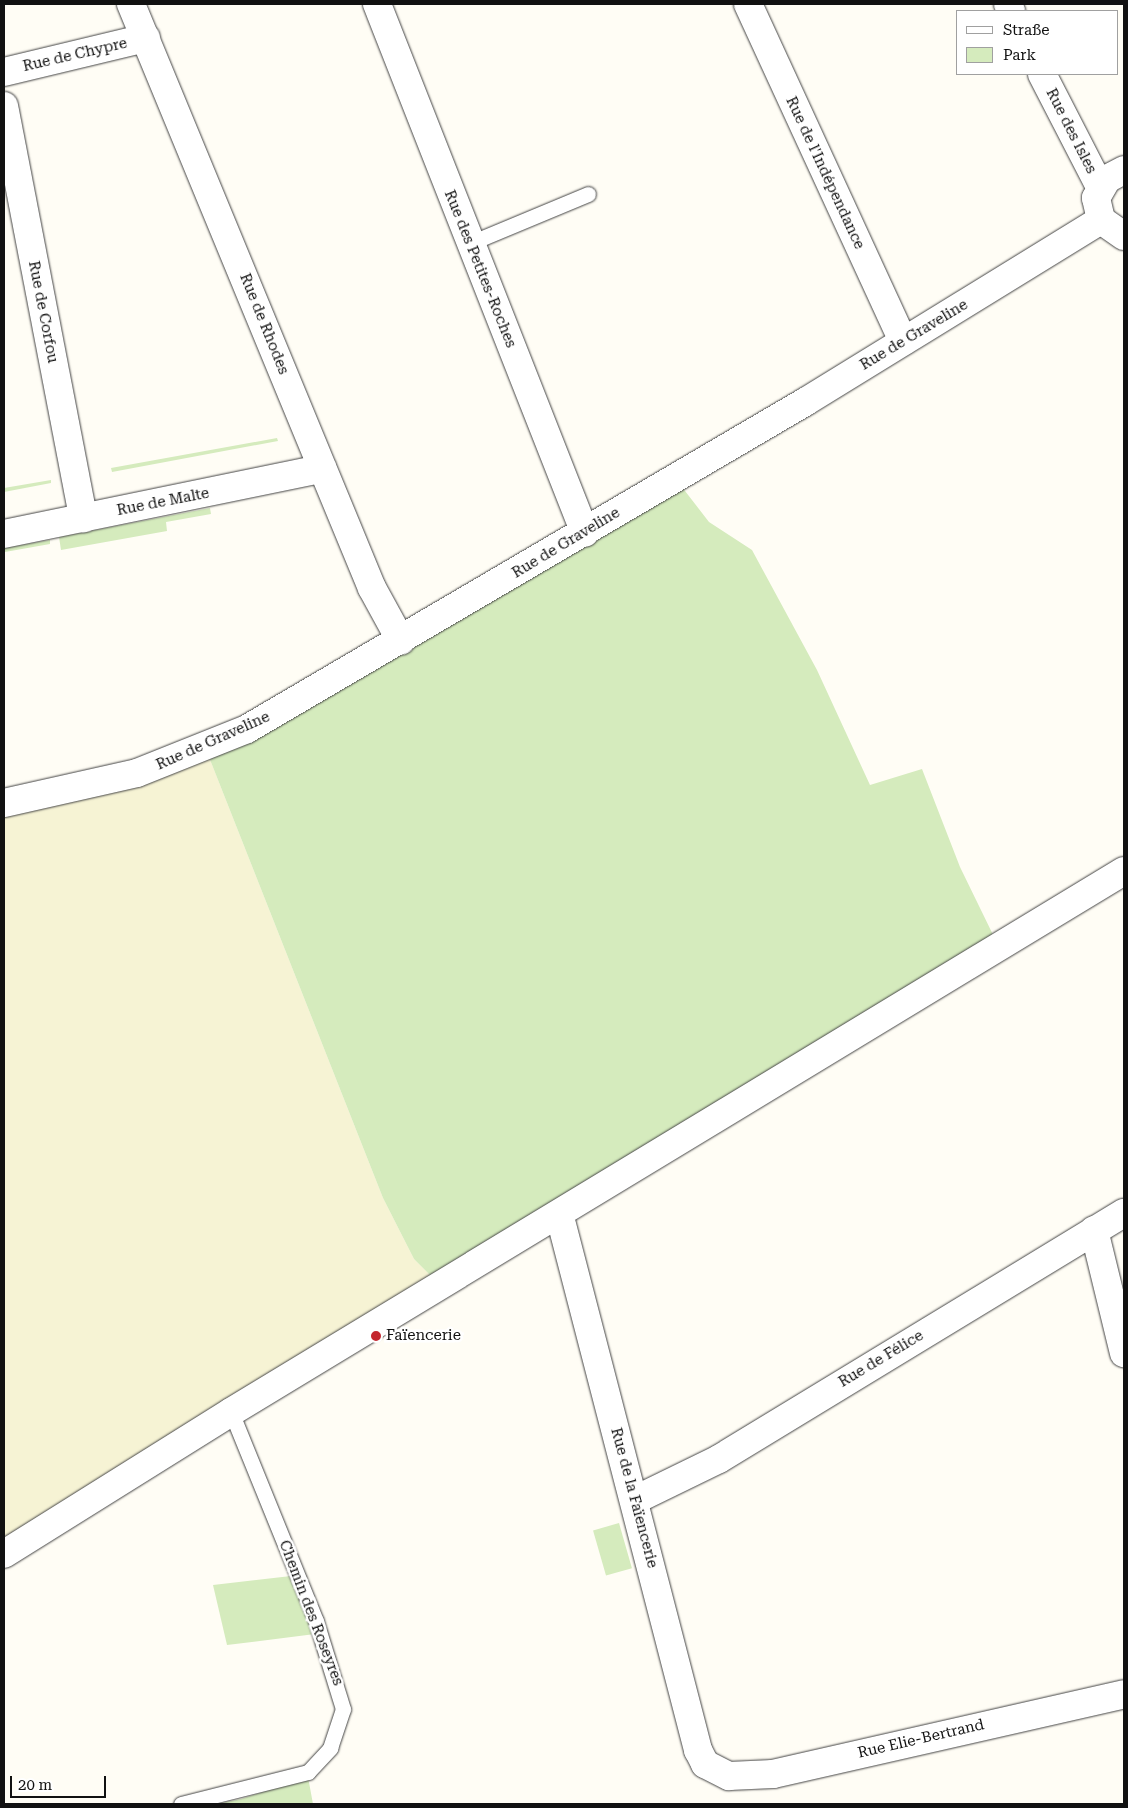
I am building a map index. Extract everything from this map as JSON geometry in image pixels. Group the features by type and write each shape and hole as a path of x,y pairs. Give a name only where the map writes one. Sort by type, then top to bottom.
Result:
{"street":[{"name":"Rue de Rhodes","path":"131,4 372,588 401,641"},
{"name":"Rue des Petites-Roches","path":"377,4 468,244 585,533"},
{"name":"Rue de l'Indépendance","path":"748,4 903,342"},
{"name":"Rue de Chypre","path":"4,72 146,38"},
{"name":"Rue des Isles","path":"1043,75 1100,187"},
{"name":"Rue de Corfou","path":"4,106 83,518"},
{"path":"1124,170 1100,187 1096,210 1101,220 1124,236"},
{"name":"Rue de Graveline","path":"4,803 78,790 205,747 247,729 585,533 903,342 1101,220"},
{"name":"Rue de Malte","path":"4,534 322,469"},
{"path":"4,1554 231,1412 560,1217 1124,871"},
{"name":"Rue de Félice","path":"635,1500 719,1459 1124,1213"},
{"name":"Rue de la Faïencerie","path":"560,1217 635,1500 698,1750 717,1773"},
{"path":"1094,1230 1124,1353"},
{"name":"Rue Elie-Bertrand","path":"717,1773 773,1774 1124,1694"}],"lane":[{"path":"468,244 588,194"},
{"name":"Chemin des Roseyres","path":"182,1804 308,1772 330,1748 344,1709 316,1621 231,1412"}],"shaded area":[{"path":"205,747 383,1198 414,1259 436,1281 4,1554 4,803"}],"green space":[{"path":"277,438 278,441 112,472 111,468"},
{"path":"675,478 709,522 752,550 817,670 870,785 922,769 960,867 998,945 436,1281 414,1259 383,1198 205,747"},
{"path":"51,480 51,483 4,492 4,488"},
{"path":"210,508 211,514 166,522 167,531 61,550 59,537"},
{"path":"50,540 50,544 5,552 4,562 4,548"},
{"path":"619,1523 632,1568 606,1576 593,1530"},
{"path":"291,1576 315,1634 227,1645 213,1585"},
{"path":"308,1777 313,1804 217,1804 241,1799"}],"place":[{"name":"Faïencerie","path":"376,1336"}]}
